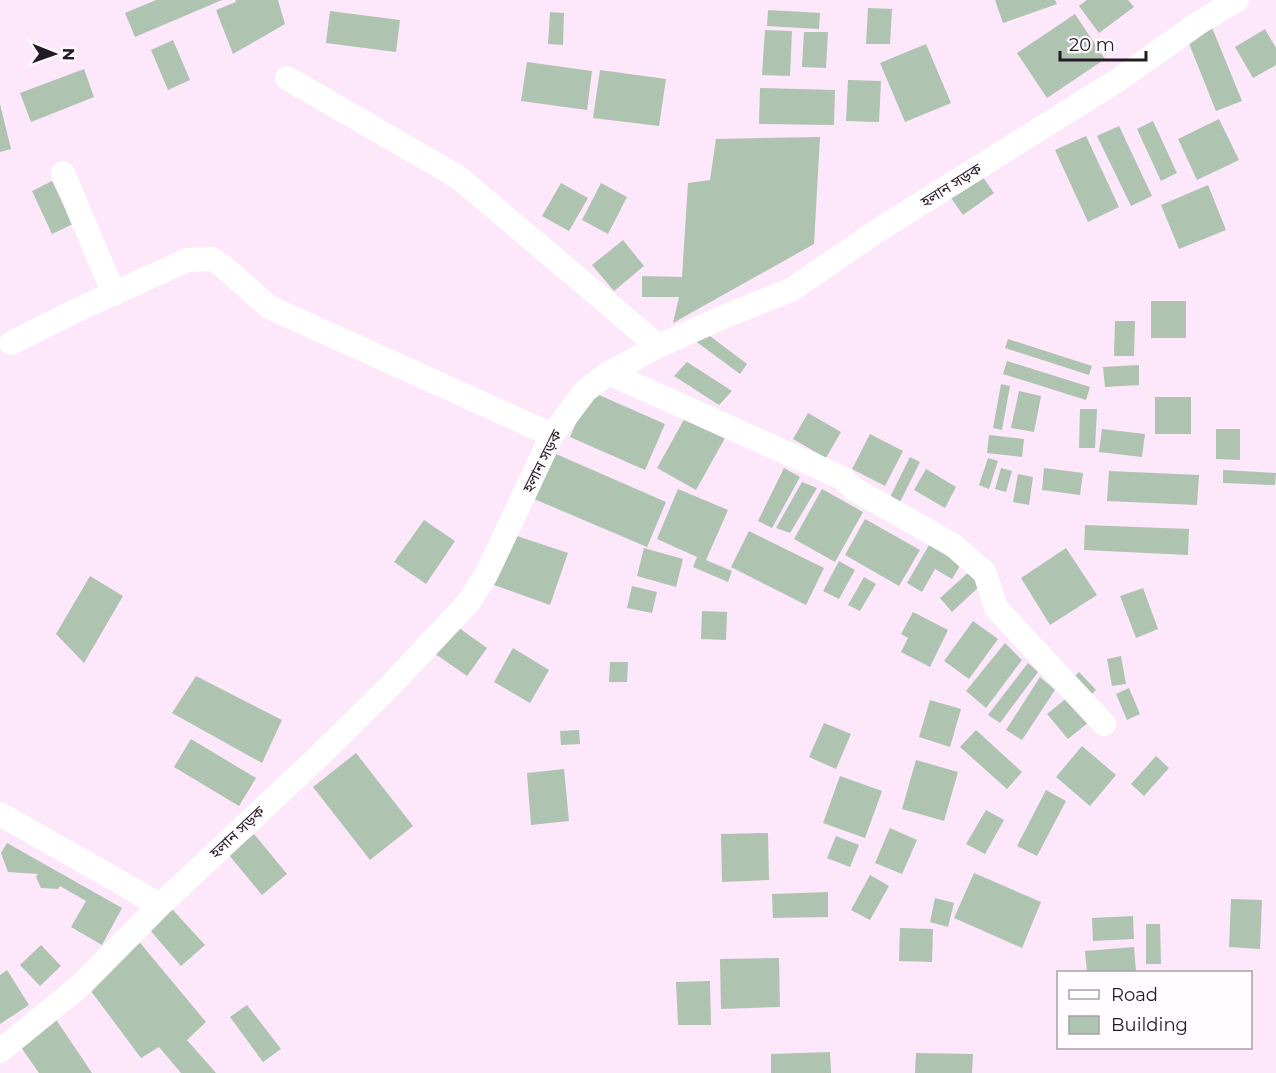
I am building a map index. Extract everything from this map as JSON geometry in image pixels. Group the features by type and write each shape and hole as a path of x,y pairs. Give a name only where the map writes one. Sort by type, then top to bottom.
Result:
{"street":[{"name":"হলান সড়ক","path":"0,1052 81,985 159,905 316,759 389,687 468,603 486,575 552,435 586,390 609,373 658,346 791,290 880,229 1119,80 1200,22 1238,0"},
{"path":"287,78 458,177 658,346"},
{"path":"63,172 114,294"},
{"path":"12,343 188,260 212,259 269,307 552,435"},
{"path":"609,373 842,478 854,489 952,546 985,573 996,608 1104,724"},
{"path":"0,814 159,905"}],"building":[{"path":"156,0 222,0 135,37 125,13"},
{"path":"235,0 278,0 285,24 233,54 216,10 236,2"},
{"path":"995,0 1055,0 1057,4 1003,23"},
{"path":"1087,0 1128,0 1134,7 1099,33 1079,6"},
{"path":"868,8 892,9 890,44 866,44"},
{"path":"768,10 820,13 819,29 767,26"},
{"path":"330,11 400,20 396,52 326,43"},
{"path":"550,12 564,13 563,45 548,44"},
{"path":"1075,14 1105,59 1047,98 1017,53"},
{"path":"1211,25 1242,101 1216,111 1186,36"},
{"path":"1265,29 1276,48 1276,65 1253,78 1235,47"},
{"path":"765,30 792,31 790,76 762,75"},
{"path":"804,32 828,32 826,68 802,67"},
{"path":"173,40 190,80 168,90 151,50"},
{"path":"926,44 951,103 905,122 880,63"},
{"path":"527,62 592,71 587,110 521,101"},
{"path":"84,69 94,97 31,122 20,93"},
{"path":"600,70 666,79 659,126 593,118"},
{"path":"848,80 881,81 879,122 846,121"},
{"path":"760,88 835,90 834,125 759,124"},
{"path":"0,104 11,149 0,152"},
{"path":"1219,119 1239,160 1197,180 1178,139"},
{"path":"1153,121 1177,173 1161,181 1137,129"},
{"path":"1119,126 1152,196 1131,206 1097,136"},
{"path":"1086,136 1119,207 1088,222 1055,150"},
{"path":"820,137 814,244 673,323 679,297 642,297 642,276 682,277 688,183 710,180 716,139"},
{"path":"980,173 994,193 963,215 949,195"},
{"path":"52,181 73,224 52,234 32,191"},
{"path":"561,183 588,198 569,231 542,216"},
{"path":"601,183 627,197 608,234 582,220"},
{"path":"1208,185 1226,230 1179,249 1161,205"},
{"path":"623,240 644,266 614,291 592,265"},
{"path":"1151,301 1186,301 1186,338 1151,338"},
{"path":"1115,321 1135,321 1134,356 1114,356"},
{"path":"702,330 747,364 740,374 694,340"},
{"path":"1008,339 1092,366 1089,375 1005,348"},
{"path":"1007,361 1090,387 1086,400 1003,374"},
{"path":"687,362 732,391 719,405 674,376"},
{"path":"1139,365 1139,385 1105,387 1103,367"},
{"path":"1001,384 1010,386 1002,430 993,428"},
{"path":"590,391 665,424 645,470 570,437"},
{"path":"1019,391 1041,396 1034,432 1011,428"},
{"path":"1155,397 1191,397 1191,434 1155,434"},
{"path":"1080,409 1097,409 1095,448 1079,448"},
{"path":"808,413 841,432 826,458 793,439"},
{"path":"686,416 725,438 696,490 657,468"},
{"path":"1102,429 1145,434 1142,457 1099,452"},
{"path":"1216,429 1240,429 1240,460 1216,459"},
{"path":"870,434 903,451 885,486 852,469"},
{"path":"989,435 1024,439 1022,457 987,453"},
{"path":"547,450 666,502 647,547 527,496"},
{"path":"910,457 920,462 899,504 889,499"},
{"path":"988,458 998,461 989,489 979,485"},
{"path":"784,468 800,477 772,528 758,521"},
{"path":"1001,468 1012,471 1006,492 995,489"},
{"path":"1044,468 1083,473 1080,495 1042,490"},
{"path":"926,469 956,487 945,508 914,490"},
{"path":"1223,470 1276,473 1275,485 1223,483"},
{"path":"1109,471 1199,475 1197,505 1107,501"},
{"path":"1018,474 1033,477 1029,505 1013,502"},
{"path":"802,482 817,488 790,533 776,528"},
{"path":"678,489 728,510 706,560 732,571 728,582 693,567 697,557 657,539"},
{"path":"822,489 863,512 835,562 794,539"},
{"path":"865,519 920,550 899,586 845,555"},
{"path":"424,520 455,541 426,584 394,562"},
{"path":"1085,525 1189,529 1188,555 1084,550"},
{"path":"749,531 824,568 806,605 731,567"},
{"path":"511,534 568,553 550,605 494,585"},
{"path":"929,545 961,564 952,579 935,569 922,592 907,583"},
{"path":"644,548 683,559 676,587 637,576"},
{"path":"1066,548 1097,595 1050,625 1021,578"},
{"path":"839,561 855,570 839,599 823,591"},
{"path":"970,571 982,584 952,612 940,598"},
{"path":"90,576 123,596 84,663 56,634"},
{"path":"864,577 876,584 860,611 848,605"},
{"path":"632,586 657,592 652,613 627,608"},
{"path":"1143,588 1158,629 1136,638 1120,596"},
{"path":"702,611 727,612 726,640 701,639"},
{"path":"913,612 948,630 930,667 901,652 908,638 901,634"},
{"path":"973,621 998,639 969,679 944,661"},
{"path":"455,625 487,648 467,676 434,653"},
{"path":"1005,643 1022,660 986,708 966,691"},
{"path":"513,648 549,670 530,703 494,682"},
{"path":"1121,656 1126,684 1112,686 1107,659"},
{"path":"610,662 628,662 627,682 609,682"},
{"path":"1028,663 1038,672 1000,723 988,715"},
{"path":"1079,672 1096,690 1086,700 1069,682"},
{"path":"196,676 282,720 262,763 172,713"},
{"path":"1040,677 1055,690 1022,740 1006,730"},
{"path":"1129,688 1140,714 1127,720 1116,694"},
{"path":"1068,697 1089,722 1068,739 1047,714"},
{"path":"930,700 961,709 950,747 919,737"},
{"path":"824,723 851,734 836,769 809,757"},
{"path":"579,730 580,744 561,745 560,731"},
{"path":"976,730 1022,772 1007,789 960,747"},
{"path":"191,739 256,778 239,806 174,767"},
{"path":"1082,746 1116,775 1090,806 1056,777"},
{"path":"356,753 413,826 370,860 313,787"},
{"path":"1156,756 1169,768 1144,796 1131,784"},
{"path":"916,760 958,772 944,821 902,809"},
{"path":"564,769 569,821 531,825 527,773"},
{"path":"840,776 882,791 865,838 823,823"},
{"path":"1046,790 1066,801 1037,856 1017,846"},
{"path":"986,810 1004,820 985,854 966,844"},
{"path":"890,828 917,840 902,874 875,863"},
{"path":"768,833 769,880 722,882 721,834"},
{"path":"254,834 287,874 262,895 229,855"},
{"path":"836,836 859,845 850,867 827,858"},
{"path":"7,843 122,908 102,945 71,927 86,901 60,886 58,889 41,888 36,877 38,874 8,872 1,853"},
{"path":"974,873 1041,902 1022,948 954,918"},
{"path":"870,875 889,886 870,920 851,910"},
{"path":"828,892 828,917 773,918 772,894"},
{"path":"935,898 954,903 948,927 930,922"},
{"path":"1231,899 1262,900 1260,949 1229,947"},
{"path":"172,909 205,945 181,966 149,929"},
{"path":"1133,916 1134,939 1093,941 1092,918"},
{"path":"1146,924 1160,924 1161,964 1146,964"},
{"path":"900,928 933,929 932,962 899,961"},
{"path":"136,938 206,1022 187,1040 216,1073 181,1073 159,1047 141,1058 85,983"},
{"path":"41,945 61,966 40,986 20,965"},
{"path":"1134,947 1136,971 1087,971 1085,951"},
{"path":"779,958 780,1007 721,1009 720,959"},
{"path":"7,970 29,1005 0,1024 0,975"},
{"path":"710,981 711,1025 678,1025 676,982"},
{"path":"247,1005 281,1049 263,1062 230,1017"},
{"path":"55,1018 92,1073 39,1073 18,1043"},
{"path":"830,1052 831,1073 771,1073 771,1054"},
{"path":"916,1053 973,1054 972,1073 915,1073"}]}
